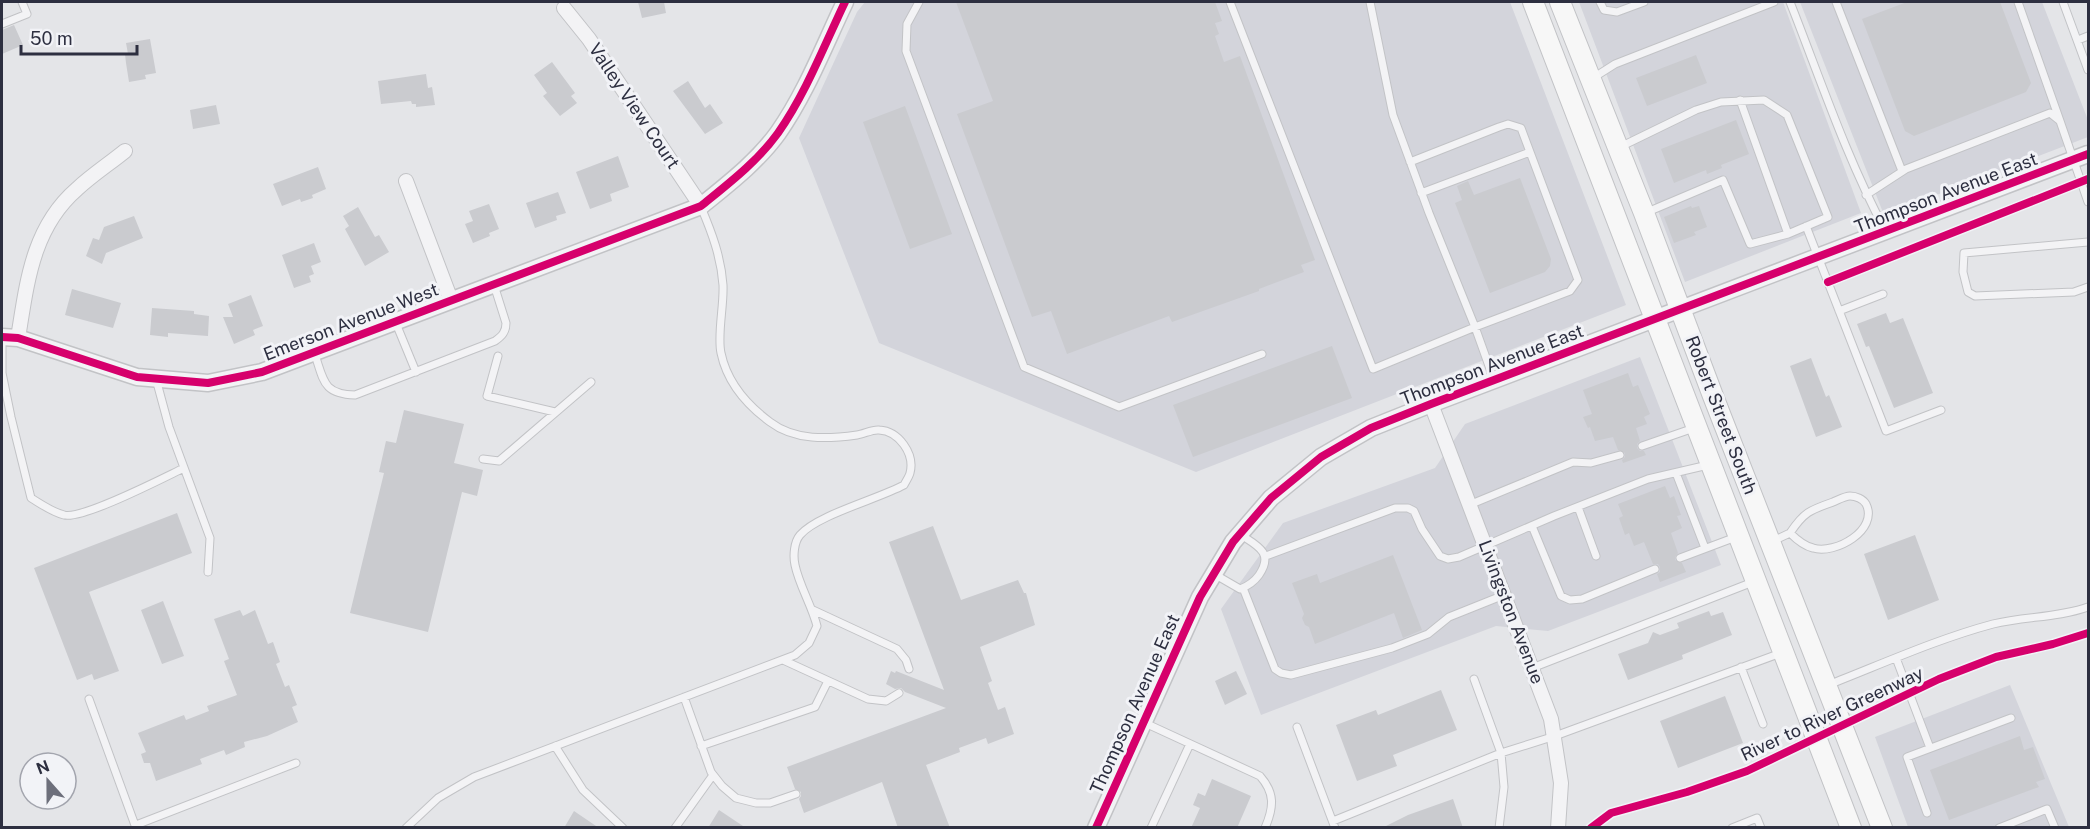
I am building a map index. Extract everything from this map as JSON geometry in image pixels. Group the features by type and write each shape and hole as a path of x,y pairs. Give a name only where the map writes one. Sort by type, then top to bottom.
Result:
{"main road":[{"name":"Robert Street South","path":"1533,2 1851,828"},
{"name":"Robert Street South","path":"1560,2 1882,828"}],"street":[{"name":"Emerson Avenue West","path":"7,337 137,377 208,382 262,372 701,206 744,170 777,134 806,84 845,2"},
{"name":"Valley View Court","path":"564,8 589,39 701,206"},
{"path":"7,337 29,267 45,226 75,190 124,151"},
{"name":"Thompson Avenue East","path":"1096,828 1200,597 1240,535 1271,498 1320,457 1371,428 1431,404 2081,156"},
{"path":"406,181 452,300"},
{"name":"Livingston Avenue","path":"1431,404 1551,719 1561,783 1558,828"}],"lane":[{"path":"2,24 27,14 22,2"},
{"path":"919,2 907,24 906,51 1024,367 1119,407 1262,354"},
{"path":"1230,2 1372,369 1570,291 1578,280 1521,128 1508,124 1410,162"},
{"path":"1370,2 1393,116 1494,380"},
{"path":"1600,2 1604,10 1617,12 1644,2"},
{"path":"1590,79 1615,64 1774,2"},
{"path":"1790,2 1866,195 1886,232"},
{"path":"1836,2 1902,171"},
{"path":"2018,2 2060,121 2081,156 2088,202"},
{"path":"2063,2 2088,70"},
{"path":"2078,40 2088,36"},
{"path":"1740,100 1788,234"},
{"path":"1618,148 1696,110 1721,102 1764,100 1787,115 1828,217 1788,234 1750,244 1723,180 1644,213"},
{"path":"1866,195 1902,171 2050,113 2060,121"},
{"path":"1421,193 1530,152"},
{"path":"406,828 438,798 474,777 795,655 809,643 818,626 795,566 794,550 798,536 810,526 824,519 904,485 910,471 910,457 905,446 895,435 879,430 832,438 797,436 772,424 747,403 731,381 721,352 723,286 719,254 701,206"},
{"path":"1806,226 1887,431 1941,410"},
{"path":"2088,242 1964,253 1963,272 1968,292 1975,296 2074,292 2088,287"},
{"path":"315,352 330,390 341,394 355,395 416,372 495,341 502,335 506,323 493,284"},
{"path":"1839,311 1883,294"},
{"path":"395,321 416,372"},
{"path":"7,337 2,373 31,498 50,510 66,516 100,507 184,468"},
{"path":"498,356 487,396 555,412"},
{"path":"156,379 169,427 210,538 208,572"},
{"path":"483,459 499,461 591,382"},
{"path":"1642,446 1696,427"},
{"path":"1470,505 1573,462 1591,463 1620,455"},
{"path":"1266,556 1395,508 1408,508 1414,511 1422,529 1440,556 1448,559 1459,557 1648,479 1699,469 1711,464"},
{"path":"1676,472 1705,548"},
{"path":"1770,542 1790,533 1800,518 1811,510 1850,495 1862,498 1869,512 1867,522 1858,534 1828,549 1815,549 1802,543 1790,533"},
{"path":"1578,507 1596,556"},
{"path":"1532,526 1561,596 1570,600 1582,599 1655,569"},
{"path":"1214,574 1240,589 1254,582 1262,572 1266,556 1258,546 1240,535"},
{"path":"1680,558 1738,536"},
{"path":"1532,668 1756,581"},
{"path":"1243,588 1275,669 1291,675 1392,648 1428,634 1449,617 1504,595"},
{"path":"1827,685 1966,632 1996,623 2053,616 2088,607"},
{"path":"813,610 897,649 906,660 909,669"},
{"path":"1297,727 1334,824 1501,753 1555,736 1783,652"},
{"path":"1896,658 1930,748"},
{"path":"783,660 868,699 886,701 899,693"},
{"path":"1741,668 1763,724"},
{"path":"1474,679 1501,753 1504,787 1499,828"},
{"path":"702,746 814,707 828,681"},
{"path":"684,697 713,775 722,786 736,798 756,803 770,804 796,794"},
{"path":"89,699 136,826 296,763"},
{"path":"1926,813 1907,757 2011,718"},
{"path":"1144,722 1260,776 1268,784 1272,796 1272,811 1265,828"},
{"path":"1151,828 1190,744"},
{"path":"555,746 583,790 623,828"},
{"path":"675,828 713,775"},
{"path":"1999,828 2048,809 2055,828"},
{"path":"1732,828 1757,818 1761,828"}],"shaded area":[{"path":"865,2 1510,2 1626,305 1196,472 879,343 799,138 857,12"},
{"path":"1579,2 1783,2 1861,213 1685,282"},
{"path":"1800,2 2042,2 2088,120 2088,137 1884,215"},
{"path":"1640,357 1721,565 1548,631 1496,626 1261,715 1221,609 1283,523 1435,468 1465,424"},
{"path":"2010,685 2069,827 1908,827 1875,737"}],"building":[{"path":"638,2 664,2 666,13 642,18"},
{"path":"956,2 1215,2 1222,21 1215,23 1219,34 1215,36 1224,62 1240,56 1315,260 1301,265 1304,272 1259,289 1259,291 1172,322 1169,316 1067,354 1051,311 1032,317 957,114 993,101"},
{"path":"1907,2 2000,2 2031,83 2026,92 1914,136 1905,131 1862,19"},
{"path":"14,25 23,45 2,54 2,30"},
{"path":"150,39 156,73 145,75 146,79 129,82 125,54 128,54 126,43"},
{"path":"1696,55 1707,83 1647,106 1636,78"},
{"path":"552,62 575,93 571,96 577,103 560,116 543,96 547,93 534,75"},
{"path":"426,74 428,88 432,87 435,105 416,107 416,104 412,104 411,101 381,104 378,81"},
{"path":"688,81 705,108 710,104 723,123 705,134 673,91"},
{"path":"216,105 220,124 193,129 190,110"},
{"path":"905,106 952,234 910,249 863,122"},
{"path":"1736,120 1749,154 1721,165 1722,168 1707,174 1706,170 1674,183 1661,149"},
{"path":"618,156 629,187 610,194 612,201 590,209 576,172"},
{"path":"318,167 326,189 312,195 313,198 301,202 300,199 282,206 273,184"},
{"path":"1520,178 1551,259 1550,266 1545,272 1490,293 1455,203 1462,200 1457,186 1468,181 1474,195"},
{"path":"558,192 566,213 556,216 557,220 535,228 526,203"},
{"path":"489,204 499,229 489,233 490,236 473,243 465,224 473,221 469,211"},
{"path":"1691,206 1692,208 1699,206 1707,227 1694,232 1696,235 1674,243 1664,217"},
{"path":"358,207 375,237 379,235 389,252 365,266 345,229 349,226 343,216"},
{"path":"134,216 143,238 106,253 102,264 86,256 93,238 99,240 104,227"},
{"path":"314,243 321,262 311,266 314,274 309,276 311,282 294,288 282,255"},
{"path":"72,289 121,303 113,328 65,315"},
{"path":"251,295 263,326 253,330 255,335 234,344 223,317 233,317 228,304"},
{"path":"152,308 194,311 194,314 209,316 208,336 168,333 168,337 150,335"},
{"path":"1886,313 1890,323 1903,318 1933,393 1894,408 1869,346 1866,347 1857,324"},
{"path":"1332,346 1352,398 1193,457 1173,405"},
{"path":"1811,358 1826,397 1829,395 1842,427 1816,437 1790,366"},
{"path":"1628,373 1633,387 1638,385 1650,414 1644,417 1647,424 1636,428 1640,441 1637,448 1644,451 1646,455 1623,463 1625,453 1618,450 1613,437 1595,441 1583,417 1592,414 1583,390"},
{"path":"404,410 464,424 454,463 483,470 477,496 462,492 428,632 350,613 384,473 379,472 386,441 396,443"},
{"path":"1665,486 1670,498 1674,496 1681,515 1677,516 1682,528 1671,533 1678,553 1675,560 1682,563 1686,572 1660,582 1657,574 1660,572 1660,567 1658,564 1653,564 1644,542 1634,546 1629,533 1625,535 1619,518 1623,516 1618,504"},
{"path":"177,513 192,553 89,592 119,671 94,680 92,674 77,680 34,568"},
{"path":"933,526 961,600 1018,580 1026,593 1035,625 980,647 992,681 988,683 998,710 1005,707 1014,734 988,744 986,738 959,748 960,752 926,765 950,828 898,828 882,782 804,813 799,799 801,792 795,789 787,767 946,708 905,692 901,688 895,689 886,684 891,671 895,673 896,671 944,690 889,542"},
{"path":"1915,535 1939,600 1888,620 1864,554"},
{"path":"1393,555 1422,630 1403,638 1394,613 1315,644 1309,627 1305,625 1302,618 1304,614 1292,583 1317,574 1320,583"},
{"path":"163,601 184,656 162,664 141,610"},
{"path":"240,610 243,616 255,610 268,644 273,642 280,662 276,664 285,687 289,685 297,705 292,707 298,722 267,736 244,742 245,747 226,755 224,750 200,759 202,764 156,781 150,763 144,763 141,754 146,752 138,733 184,715 186,720 209,711 207,706 237,695 224,661 229,659 214,619"},
{"path":"1709,611 1711,616 1723,612 1732,635 1682,655 1683,659 1628,680 1618,654 1648,643 1653,632 1660,635 1679,628 1677,623"},
{"path":"1236,671 1247,694 1225,705 1215,681"},
{"path":"1441,690 1457,730 1393,755 1397,766 1357,781 1336,725 1376,710 1378,715"},
{"path":"1725,696 1743,743 1678,768 1660,721"},
{"path":"2020,736 2024,750 2033,747 2045,779 2036,782 2039,787 1949,820 1930,770"},
{"path":"1212,779 1251,796 1237,828 1191,828 1200,808 1193,805 1198,793 1205,796"},
{"path":"1453,799 1463,828 1382,828 1408,815"},
{"path":"719,810 746,828 708,828"},
{"path":"574,811 599,828 564,828"}],"cycle path":[{"path":"2,337 18,338 137,377 208,383 262,372 701,206 752,163 778,133 806,86 845,2"},
{"path":"1096,828 1200,597 1233,542 1271,498 1321,457 1371,428 1431,404 2088,154"},
{"path":"1828,282 2088,179"},
{"name":"River to River Greenway","path":"1591,828 1611,813 1687,792 1747,771 1939,679 1996,657 2053,644 2088,633"}]}
